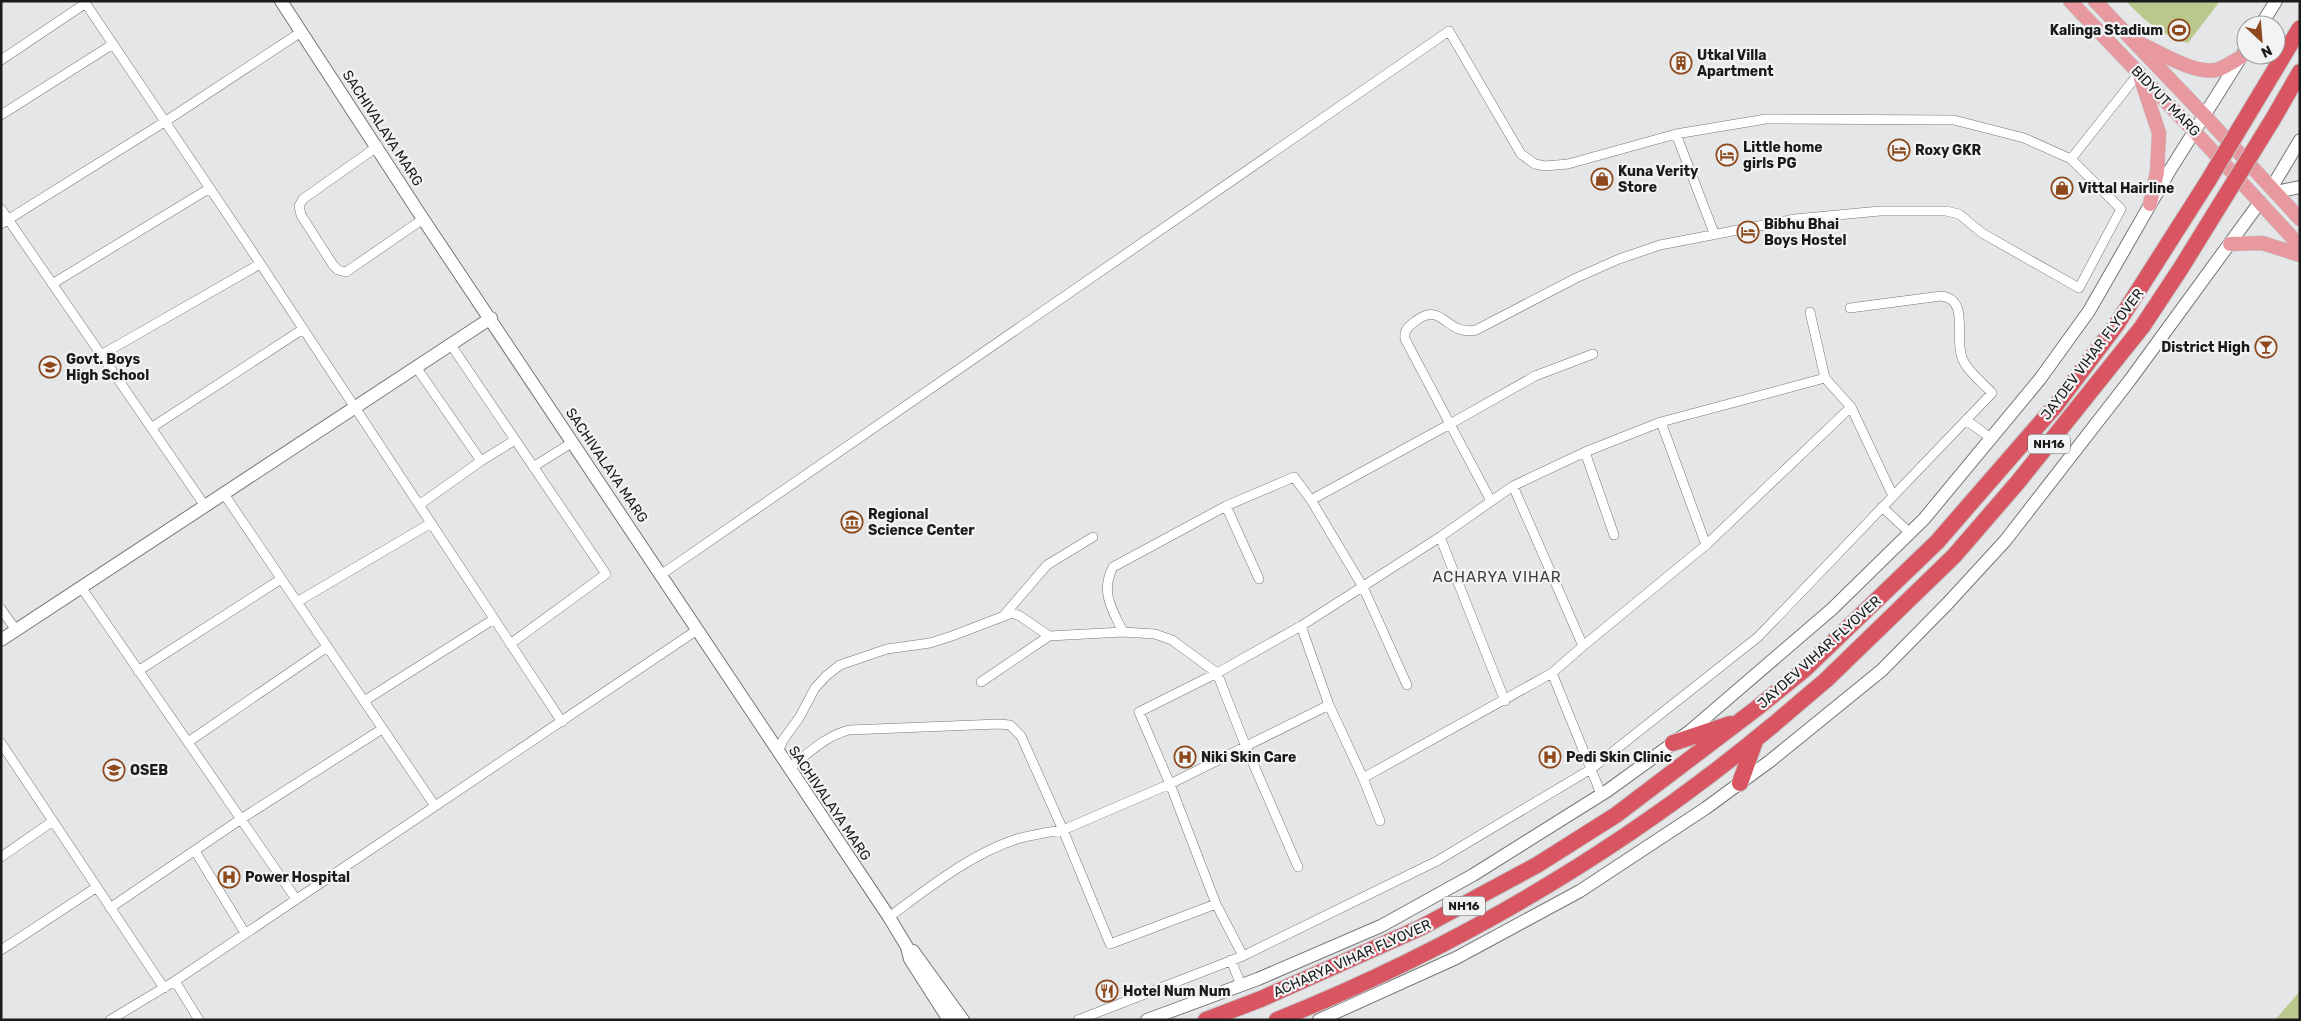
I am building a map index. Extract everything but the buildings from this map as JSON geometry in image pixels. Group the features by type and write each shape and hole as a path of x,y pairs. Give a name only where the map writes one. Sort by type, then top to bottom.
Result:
{"highway":[{"name":"JAYDEV VIHAR FLYOVER","path":"1742,720 1805,668 1937,542 2056,405 2118,324 2159,261 2300,28"},
{"name":"JAYDEV VIHAR FLYOVER","path":"1754,741 1826,680 1954,556 2018,482 2142,327 2197,243 2300,72"},
{"path":"1673,743 1742,720"},
{"name":"ACHARYA VIHAR FLYOVER","path":"1206,1020 1368,953 1472,902 1616,815 1742,720"},
{"path":"1740,783 1754,741"},
{"name":"ACHARYA VIHAR FLYOVER","path":"1277,1020 1424,953 1483,922 1591,858 1674,802 1754,741"}],"main road":[{"name":"BIDYUT MARG","path":"2070,1 2300,246"},
{"name":"BIDYUT MARG","path":"2095,1 2204,114 2274,189 2300,220"},
{"path":"2133,41 2190,67 2218,70 2236,58"},
{"path":"2139,73 2159,133 2158,172 2150,204"},
{"path":"2230,244 2262,242 2300,256"}],"street":[{"name":"SACHIVALAYA MARG","path":"281,1 378,146 423,219 662,574 697,630 889,917 907,947 910,959 949,1020"},
{"path":"2267,15 2276,1"},
{"path":"1,60 85,2 166,121 562,722"},
{"path":"662,574 1449,31 1521,154 1535,164 1545,166 1568,164 1676,134 1766,118 1954,120 2024,138 2071,159 2109,200 2120,209 2080,288 2059,278 1982,233 1959,214 1946,211 1880,211 1795,219 1714,233 1660,245 1619,259 1576,278 1476,330 1460,330 1434,314 1423,315 1407,327 1404,333 1406,339 1492,501"},
{"path":"5,222 166,121 301,32"},
{"path":"1,116 114,44"},
{"path":"1147,1020 1241,985 1381,926 1473,875 1601,794 1690,731 1832,609 1910,532 1992,440 2040,379 2089,311 2150,204 2204,114 2236,65"},
{"path":"2071,159 2139,73"},
{"path":"1676,134 1714,233"},
{"path":"2274,189 2300,140"},
{"path":"378,146 303,199 299,206 301,215 333,265 338,270 346,272 423,219"},
{"path":"2274,189 2300,187"},
{"path":"52,284 210,188"},
{"path":"1319,1020 1456,958 1580,891 1706,808 1882,670 2005,541 2130,380 2260,202"},
{"path":"1,209 5,222 52,284 204,506"},
{"path":"101,355 260,264"},
{"path":"1078,1020 1243,956 1437,861 1591,769 1758,636 1992,393 1963,361 1960,351 1958,310 1955,301 1949,296 1850,308"},
{"path":"1810,312 1824,378 1851,407 1893,496"},
{"path":"1,640 491,318"},
{"path":"151,428 303,329"},
{"path":"451,345 606,574 510,644"},
{"path":"1311,500 1535,376 1593,354"},
{"path":"416,367 481,461"},
{"path":"1243,956 1216,904 1170,784 1139,712 1218,673 1301,626 1440,537 1513,486 1585,452 1661,422 1824,378"},
{"path":"1363,778 1552,674 1648,591 1706,545 1851,407"},
{"path":"1966,420 1992,440"},
{"path":"1661,422 1706,545"},
{"path":"419,505 481,461 516,440"},
{"path":"533,467 573,442"},
{"path":"1585,452 1614,535"},
{"path":"1123,632 1110,602 1106,586 1113,567 1226,506 1294,477 1311,500 1363,587 1407,685"},
{"path":"1513,486 1583,646"},
{"path":"224,494 435,806"},
{"path":"1226,506 1259,579"},
{"path":"1882,508 1910,532"},
{"path":"297,602 431,523"},
{"path":"1005,614 1047,564 1093,537"},
{"path":"1440,537 1505,701"},
{"path":"138,671 281,579"},
{"path":"81,587 296,899"},
{"path":"1,609 16,630"},
{"path":"778,752 815,688 840,665 887,649 930,643 1012,613 1020,616 1049,636"},
{"path":"364,701 494,619"},
{"path":"1301,626 1329,705 1363,778 1380,821"},
{"path":"110,1020 176,981 697,630"},
{"path":"981,682 1049,636 1123,632 1155,634 1172,640 1218,673 1246,747 1298,867"},
{"path":"188,742 327,647"},
{"path":"1552,674 1601,794"},
{"path":"889,917 935,883 990,851 1017,839 1063,830 1170,784 1329,705"},
{"path":"790,768 816,746 837,733 848,730 1010,725 1021,736 1063,830 1110,944 1216,904"},
{"path":"110,908 382,728"},
{"path":"1,743 4,753 53,821 164,988"},
{"path":"1,857 53,821"},
{"path":"195,852 245,933"},
{"path":"1,950 96,887"},
{"name":"SACHIVALAYA MARG","path":"907,947 916,952 963,1020"},
{"path":"1231,960 1241,985"},
{"path":"176,981 199,1020"}],"green space":[{"name":"Kalinga Stadium","path":"2126,1 2220,1 2188,43 2170,37 2154,27"},
{"path":"2300,991 2300,1020 2275,1020"}],"place":[{"name":"Kalinga Stadium","path":"2179,30"},
{"name":"Utkal Villa Apartment","path":"1681,63"},
{"name":"Roxy GKR","path":"1899,150"},
{"name":"Little home girls PG","path":"1727,155"},
{"name":"Kuna Verity Store","path":"1602,179"},
{"name":"Vittal Hairline","path":"2062,188"},
{"name":"Bibhu Bhai Boys Hostel","path":"1748,232"},
{"name":"District High","path":"2266,347"},
{"name":"Govt. Boys High School","path":"50,367"},
{"name":"Regional Science Center","path":"852,522"},
{"name":"Niki Skin Care","path":"1185,757"},
{"name":"Pedi Skin Clinic","path":"1550,757"},
{"name":"OSEB","path":"114,770"},
{"name":"Power Hospital","path":"229,877"},
{"name":"Hotel Num Num","path":"1107,991"}],"district":[{"name":"ACHARYA VIHAR","path":"1497,577"}]}
